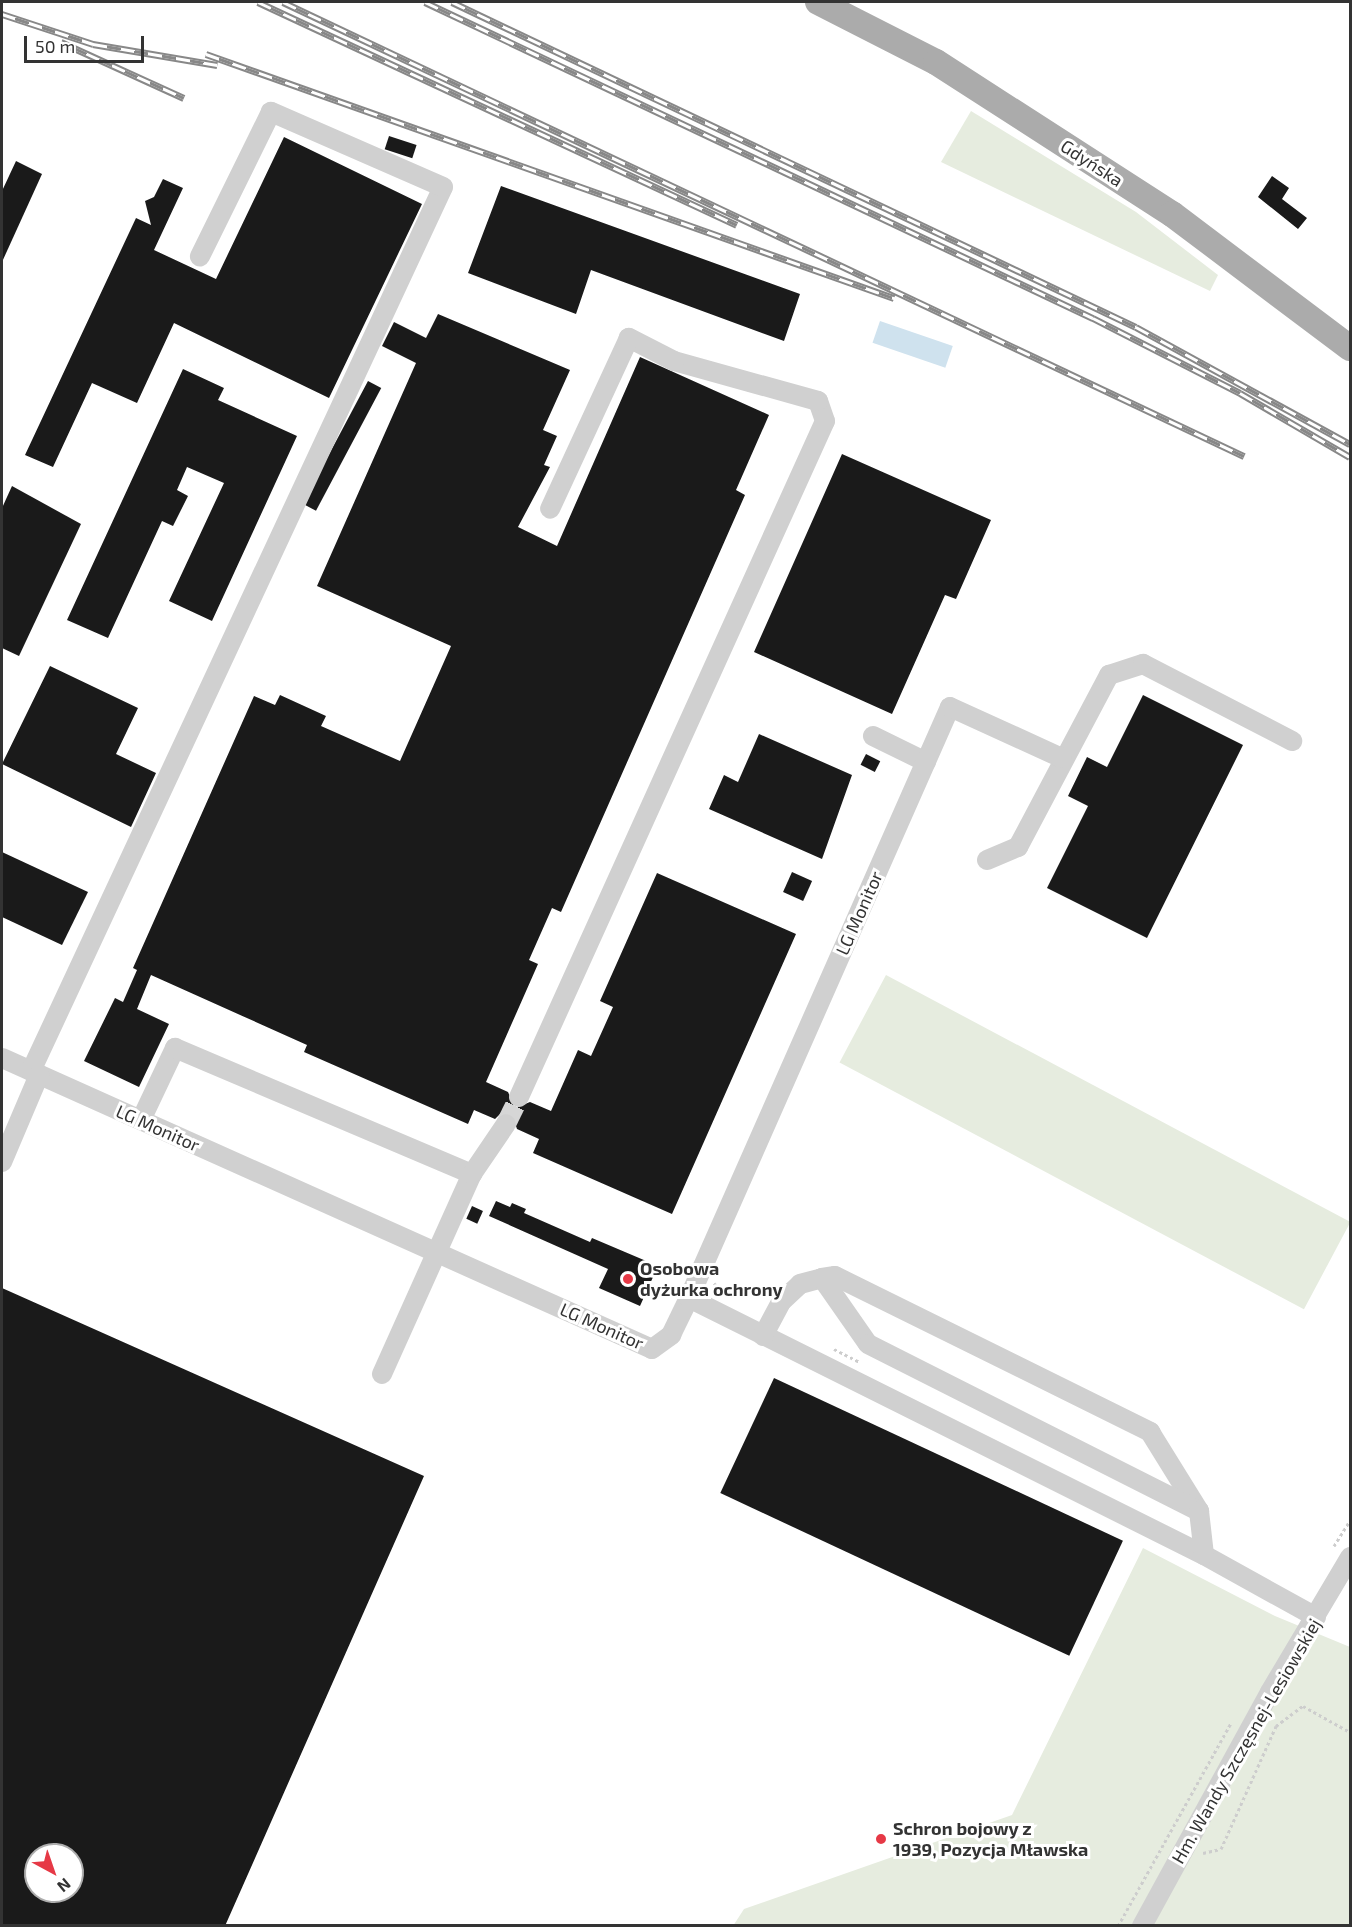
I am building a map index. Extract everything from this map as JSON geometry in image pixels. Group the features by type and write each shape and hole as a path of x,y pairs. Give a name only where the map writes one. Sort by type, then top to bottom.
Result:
{"main road":[{"name":"Gdyńska","path":"818,2 936,62 1162,208 1350,348"}],"street":[{"path":"2,1162 35,1073 443,187 271,112 200,256"},
{"path":"519,1097 825,421 819,400 675,361 629,338 550,509"},
{"path":"987,860 1018,847 1062,758 1108,675 1143,664 1292,741"},
{"name":"LG Monitor","path":"2,1058 652,1349 671,1335 689,1298 950,707 1062,758"},
{"path":"873,736 926,762"},
{"path":"141,1120 175,1048 472,1174"},
{"path":"382,1374 472,1174 506,1124"},
{"path":"763,1336 781,1302 800,1284 835,1276 1150,1432 1199,1512 1204,1555"},
{"path":"822,1278 868,1344 1199,1512"},
{"path":"689,1298 1204,1555 1316,1617"},
{"name":"Hm. Wandy Szczęsnej-Lesiowskiej","path":"1142,1926 1350,1557"}],"path":[{"path":"1188,1841 1203,1853 1221,1849 1276,1726 1303,1706 1350,1732"}],"shaded area":[{"path":"971,111 1136,212 1218,275 1210,291 941,162"},
{"path":"886,975 1350,1222 1304,1309 840,1062"},
{"path":"1143,1548 1275,1616 1350,1647 1350,1925 733,1926 744,1909 1012,1815"}],"water":[{"path":"880,321 953,346 945,368 873,343"}],"building":[{"path":"389,136 417,145 412,158 385,149"},
{"path":"284,137 422,204 329,398 174,323 137,403 92,383 53,467 25,455 136,218 151,225 145,201 154,197 163,179 183,188 154,250 216,279"},
{"path":"16,161 42,174 2,262 2,191"},
{"path":"1272,176 1289,188 1282,199 1307,218 1298,229 1258,197"},
{"path":"501,186 800,294 784,341 591,270 576,314 468,273"},
{"path":"438,314 570,370 543,430 557,436 544,465 550,467 518,527 557,546 640,357 769,415 736,490 745,495 561,912 552,908 529,960 538,964 486,1082 508,1092 515,1108 530,1102 551,1111 578,1050 591,1056 613,1007 600,1001 657,873 796,934 672,1214 533,1153 539,1139 517,1129 512,1114 501,1113 495,1119 474,1110 468,1124 304,1052 307,1045 151,975 137,1009 169,1024 139,1087 84,1061 115,998 123,1002 137,970 133,968 254,696 275,705 280,695 326,716 321,726 400,761 451,646 317,586 416,363 382,346 394,322 426,338"},
{"path":"183,369 224,388 218,400 297,436 212,621 169,601 224,483 187,467 177,490 188,496 173,526 162,521 108,638 67,620"},
{"path":"368,381 381,388 316,511 303,504"},
{"path":"842,454 991,520 956,599 945,595 892,714 754,652"},
{"path":"12,486 81,524 19,656 2,648 2,508"},
{"path":"50,666 138,708 116,754 156,773 131,827 2,764"},
{"path":"1143,695 1243,745 1147,938 1047,888 1088,806 1068,796 1087,757 1107,767"},
{"path":"759,734 852,775 822,859 709,809 724,775 738,782"},
{"path":"866,754 880,761 875,772 861,765"},
{"path":"2,852 88,892 62,945 2,917"},
{"path":"792,872 812,881 803,901 783,892"},
{"path":"496,1201 510,1207 512,1203 526,1209 524,1213 590,1242 592,1238 658,1266 640,1306 599,1288 608,1269 489,1216"},
{"path":"472,1206 483,1211 477,1224 466,1219"},
{"path":"2,1288 424,1476 225,1926 2,1926"},
{"path":"774,1378 1123,1541 1069,1656 720,1493"}],"tunnel":[{"path":"506,1124 519,1097"}],"railway":[{"path":"258,2 737,225"},
{"path":"283,2 1244,456"},
{"path":"425,2 1093,318 1240,393 1350,457"},
{"path":"452,2 1136,327 1350,444"},
{"path":"2,14 93,44 217,65"},
{"path":"61,42 184,98"},
{"path":"206,54 894,298"}],"place":[{"name":"Osobowa dyżurka ochrony","path":"628,1279"},
{"name":"Schron bojowy z 1939, Pozycja Mławska","path":"881,1839"}]}
